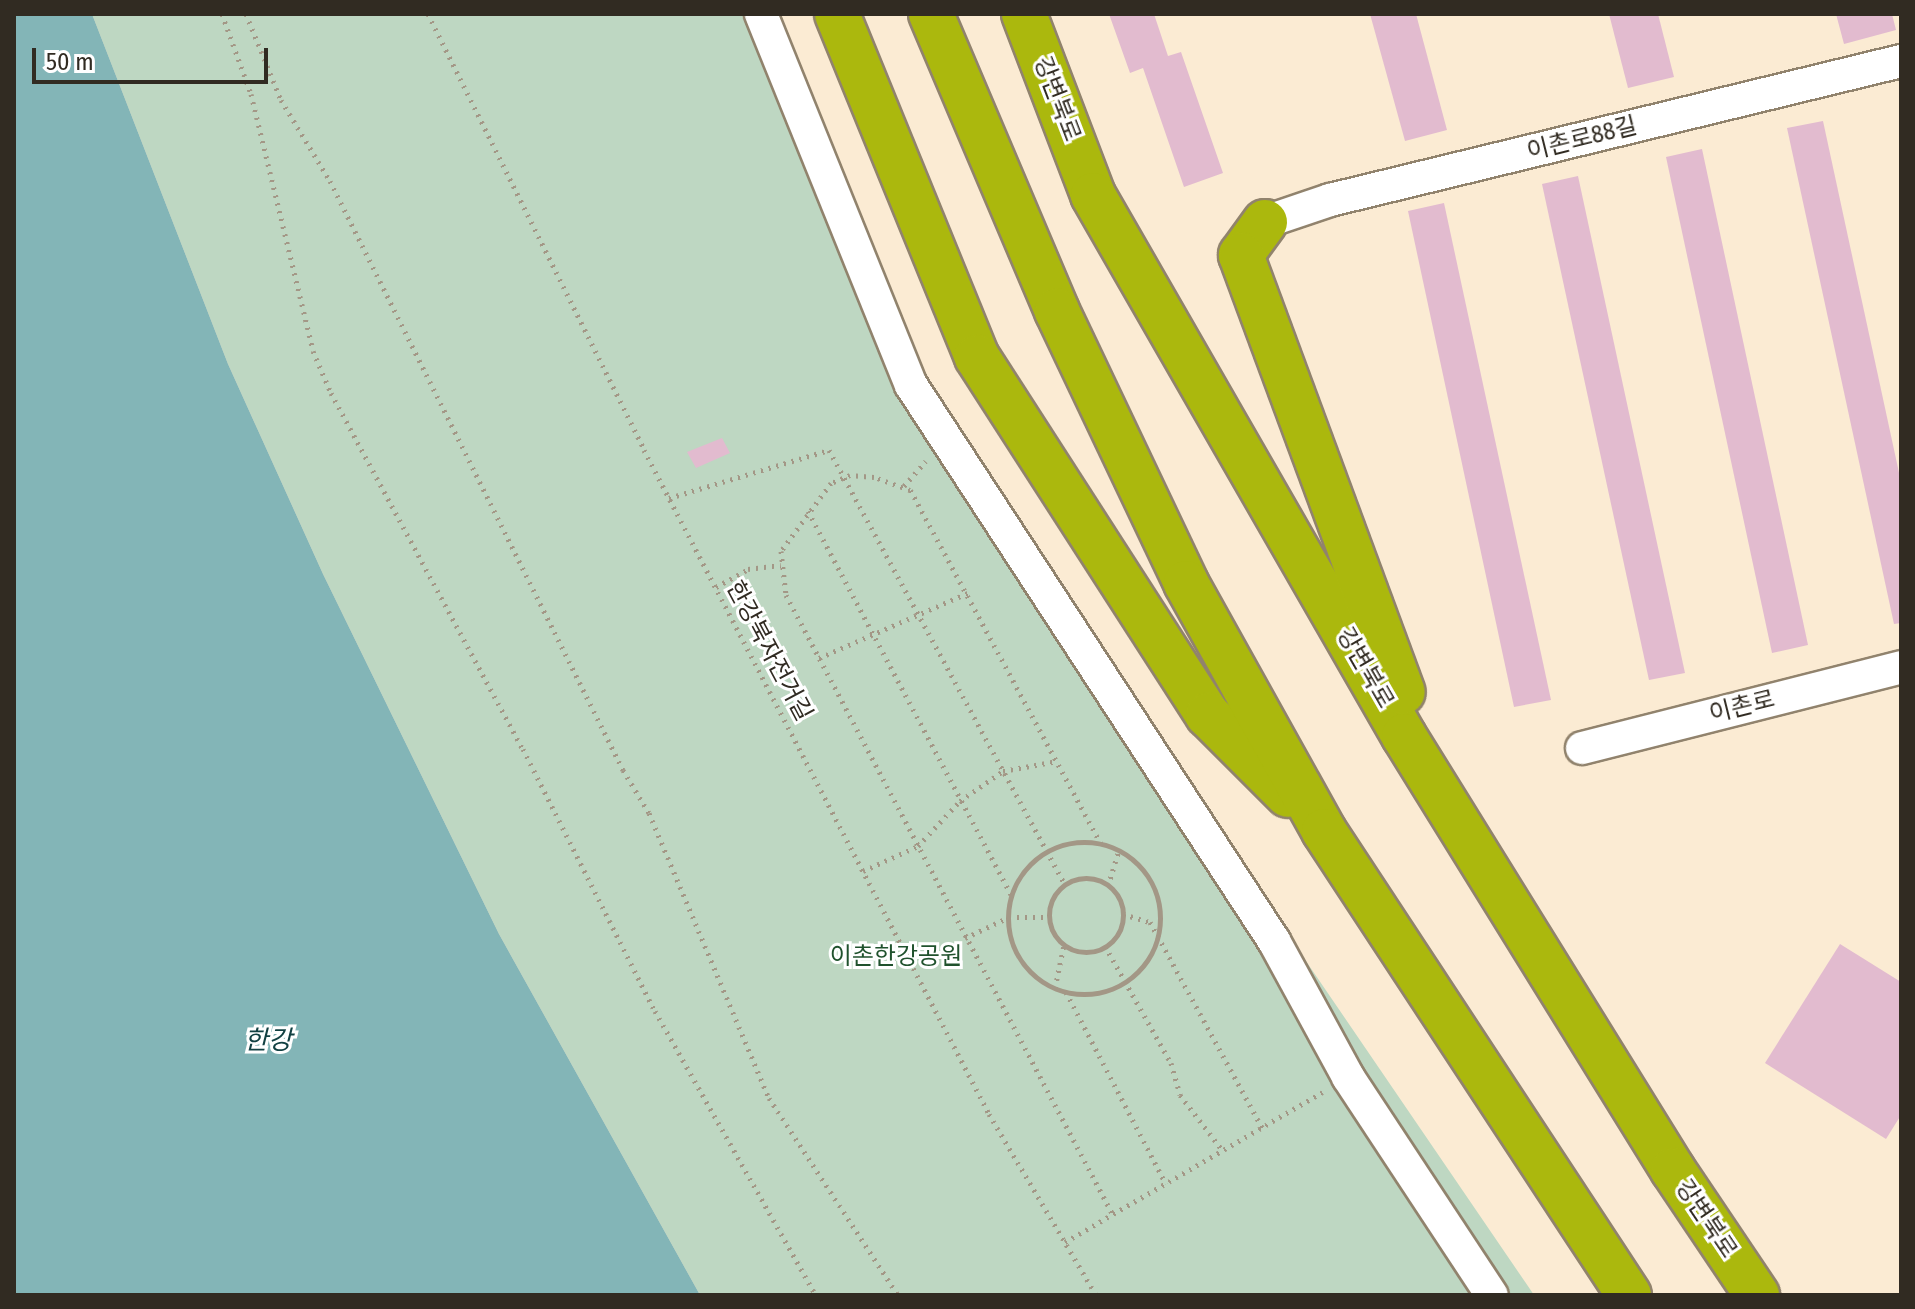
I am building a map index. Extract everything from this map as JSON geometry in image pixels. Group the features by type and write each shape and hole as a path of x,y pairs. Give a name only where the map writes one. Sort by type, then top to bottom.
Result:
{"highway":[{"path":"837,14 977,357 1208,715 1324,831"},
{"path":"931,14 1057,311 1186,583 1324,831 1628,1292"},
{"name":"강변북로","path":"1024,14 1093,195 1443,799 1673,1170 1757,1295"},
{"path":"1265,222 1241,255 1443,799"}],"street":[{"path":"761,14 911,385 1274,941 1348,1077 1492,1295"},
{"name":"이촌로88길","path":"1265,222 1330,200 1901,61"},
{"name":"이촌로","path":"1582,748 1901,667"}],"path":[{"path":"222,14 251,94 309,337 331,393 523,749 655,1011 816,1295"},
{"path":"246,14 281,100 330,181 623,770 649,813 769,1098 898,1295"},
{"name":"한강북자전거길","path":"428,14 669,498 989,1114 1096,1295"},
{"path":"669,498 817,451 829,450 1065,885"},
{"path":"1101,844 910,490 874,477 843,478 831,483 781,551 786,595 1113,1215"},
{"path":"808,511 1012,896"},
{"path":"716,587 748,569 781,565"},
{"path":"819,658 968,593"},
{"path":"863,871 918,846 960,801 1003,771 1057,761"},
{"path":"1074,842 1101,844 1119,850 1147,875 1157,894 1159,935 1152,954 1125,983 1096,993 1066,992 1055,988 1029,971 1017,954 1009,917 1012,896 1022,874 1047,852 1074,842"},
{"path":"1119,850 1108,886 1123,914 1150,922 1159,935 1263,1129"},
{"path":"1055,988 1064,945 1049,917 1051,901 1065,885 1080,878 1108,886"},
{"path":"1064,945 1086,952 1105,946 1116,936 1123,914"},
{"path":"965,938 1009,917 1049,917"},
{"path":"1105,946 1171,1063 1180,1095 1223,1151"},
{"path":"1066,992 1166,1184"},
{"path":"1065,1242 1348,1077"}],"green space":[{"name":"이촌한강공원","path":"92,14 763,14 929,409 1534,1295 700,1295 499,934 323,574 228,364"}],"water":[{"name":"한강","path":"14,14 92,14 228,364 323,574 499,934 700,1295 14,1295"}],"building":[{"path":"1109,14 1154,14 1168,56 1181,52 1223,173 1184,187 1143,68 1130,73"},
{"path":"1370,14 1416,14 1447,130 1405,141"},
{"path":"1609,14 1658,14 1674,77 1628,88"},
{"path":"1836,14 1892,14 1896,30 1844,44"},
{"path":"1823,121 1901,482 1901,623 1894,624 1787,128"},
{"path":"1702,149 1808,645 1772,653 1666,157"},
{"path":"1578,176 1685,673 1649,680 1542,184"},
{"path":"1444,203 1551,700 1514,707 1408,211"},
{"path":"722,438 730,453 696,468 687,452"},
{"path":"1840,944 1901,982 1901,1115 1886,1139 1765,1063"}]}
